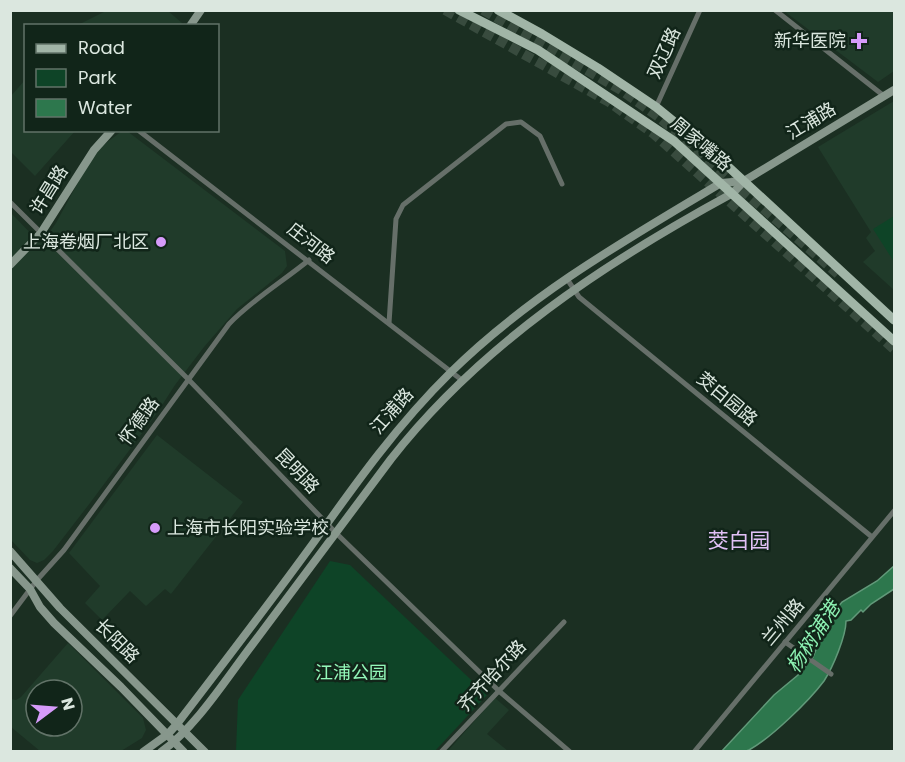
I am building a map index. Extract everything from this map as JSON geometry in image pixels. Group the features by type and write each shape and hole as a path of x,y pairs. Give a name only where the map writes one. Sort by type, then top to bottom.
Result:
{"main road":[{"path":"191,24 201,10"},
{"name":"周家嘴路","path":"459,10 538,50 649,122 674,141 894,341"},
{"name":"周家嘴路","path":"498,10 580,57 656,107 744,181 894,320"},
{"name":"江浦路","path":"161,752 185,731 402,446 463,381 516,333 573,290 733,193 744,181 894,90"},
{"name":"许昌路","path":"10,265 41,233 94,150 110,132"},
{"name":"江浦路","path":"143,752 168,734 177,724 387,442 451,371 513,318 567,279 721,183 744,181"},
{"name":"长阳路","path":"10,550 60,608 205,752"},
{"name":"长阳路","path":"10,568 30,589 40,607 54,623 184,752"}],"street":[{"name":"双辽路","path":"656,107 700,10"},
{"path":"775,10 884,96"},
{"path":"389,323 396,219 403,205 506,124 521,122 540,136 562,184"},
{"name":"庄河路","path":"141,132 463,381"},
{"name":"昆明路","path":"10,202 188,379 336,534 499,691 570,752"},
{"name":"怀德路","path":"10,616 63,550 229,324 244,309 309,260"},
{"name":"茭白园路","path":"567,279 579,297 873,537"},
{"name":"兰州路","path":"694,752 894,511"},
{"name":"齐齐哈尔路","path":"441,752 564,622"},
{"path":"785,642 831,674"}],"shaded area":[{"path":"108,10 168,11 182,23 181,24 80,24"},
{"name":"新华医院","path":"784,11 894,11 894,71 878,82"},
{"path":"24,81 24,132 74,132 35,176 11,152 11,96"},
{"path":"894,101 894,290 863,262 875,251 866,238 871,232 818,147"},
{"path":"121,132 128,132 285,251 287,266 282,273 237,309 204,347 53,551 37,563 30,560 11,540 11,213 41,244 56,223 87,166 102,146"},
{"name":"上海市长阳实验学校","path":"157,435 243,502 171,594 165,589 146,606 130,591 102,620 85,603 100,586 69,553"},
{"path":"68,643 143,718 146,730 142,738 121,751 40,751 24,738 84,738 84,678 38,678"},
{"path":"24,694 24,738 11,727 11,699 16,700"},
{"path":"495,698 509,710 487,734 508,751 447,752"}],"green space":[{"path":"894,216 894,262 873,229"},
{"name":"江浦公园","path":"330,561 350,565 487,695 435,751 236,751 238,700"}],"water":[{"name":"杨树浦港","path":"894,566 894,589 863,612 861,610 851,620 846,621 841,643 831,668 824,681 809,699 778,728 749,750 721,752 813,657 828,619 842,602 877,581"}],"tunnel":[{"path":"445,10 609,102 654,134 894,349"},
{"path":"483,10 621,90 660,118 838,274"}],"place":[{"name":"新华医院","path":"859,41"},
{"name":"上海卷烟厂北区","path":"161,242"},
{"name":"上海市长阳实验学校","path":"155,528"}],"district":[{"name":"茭白园","path":"739,541"}]}
